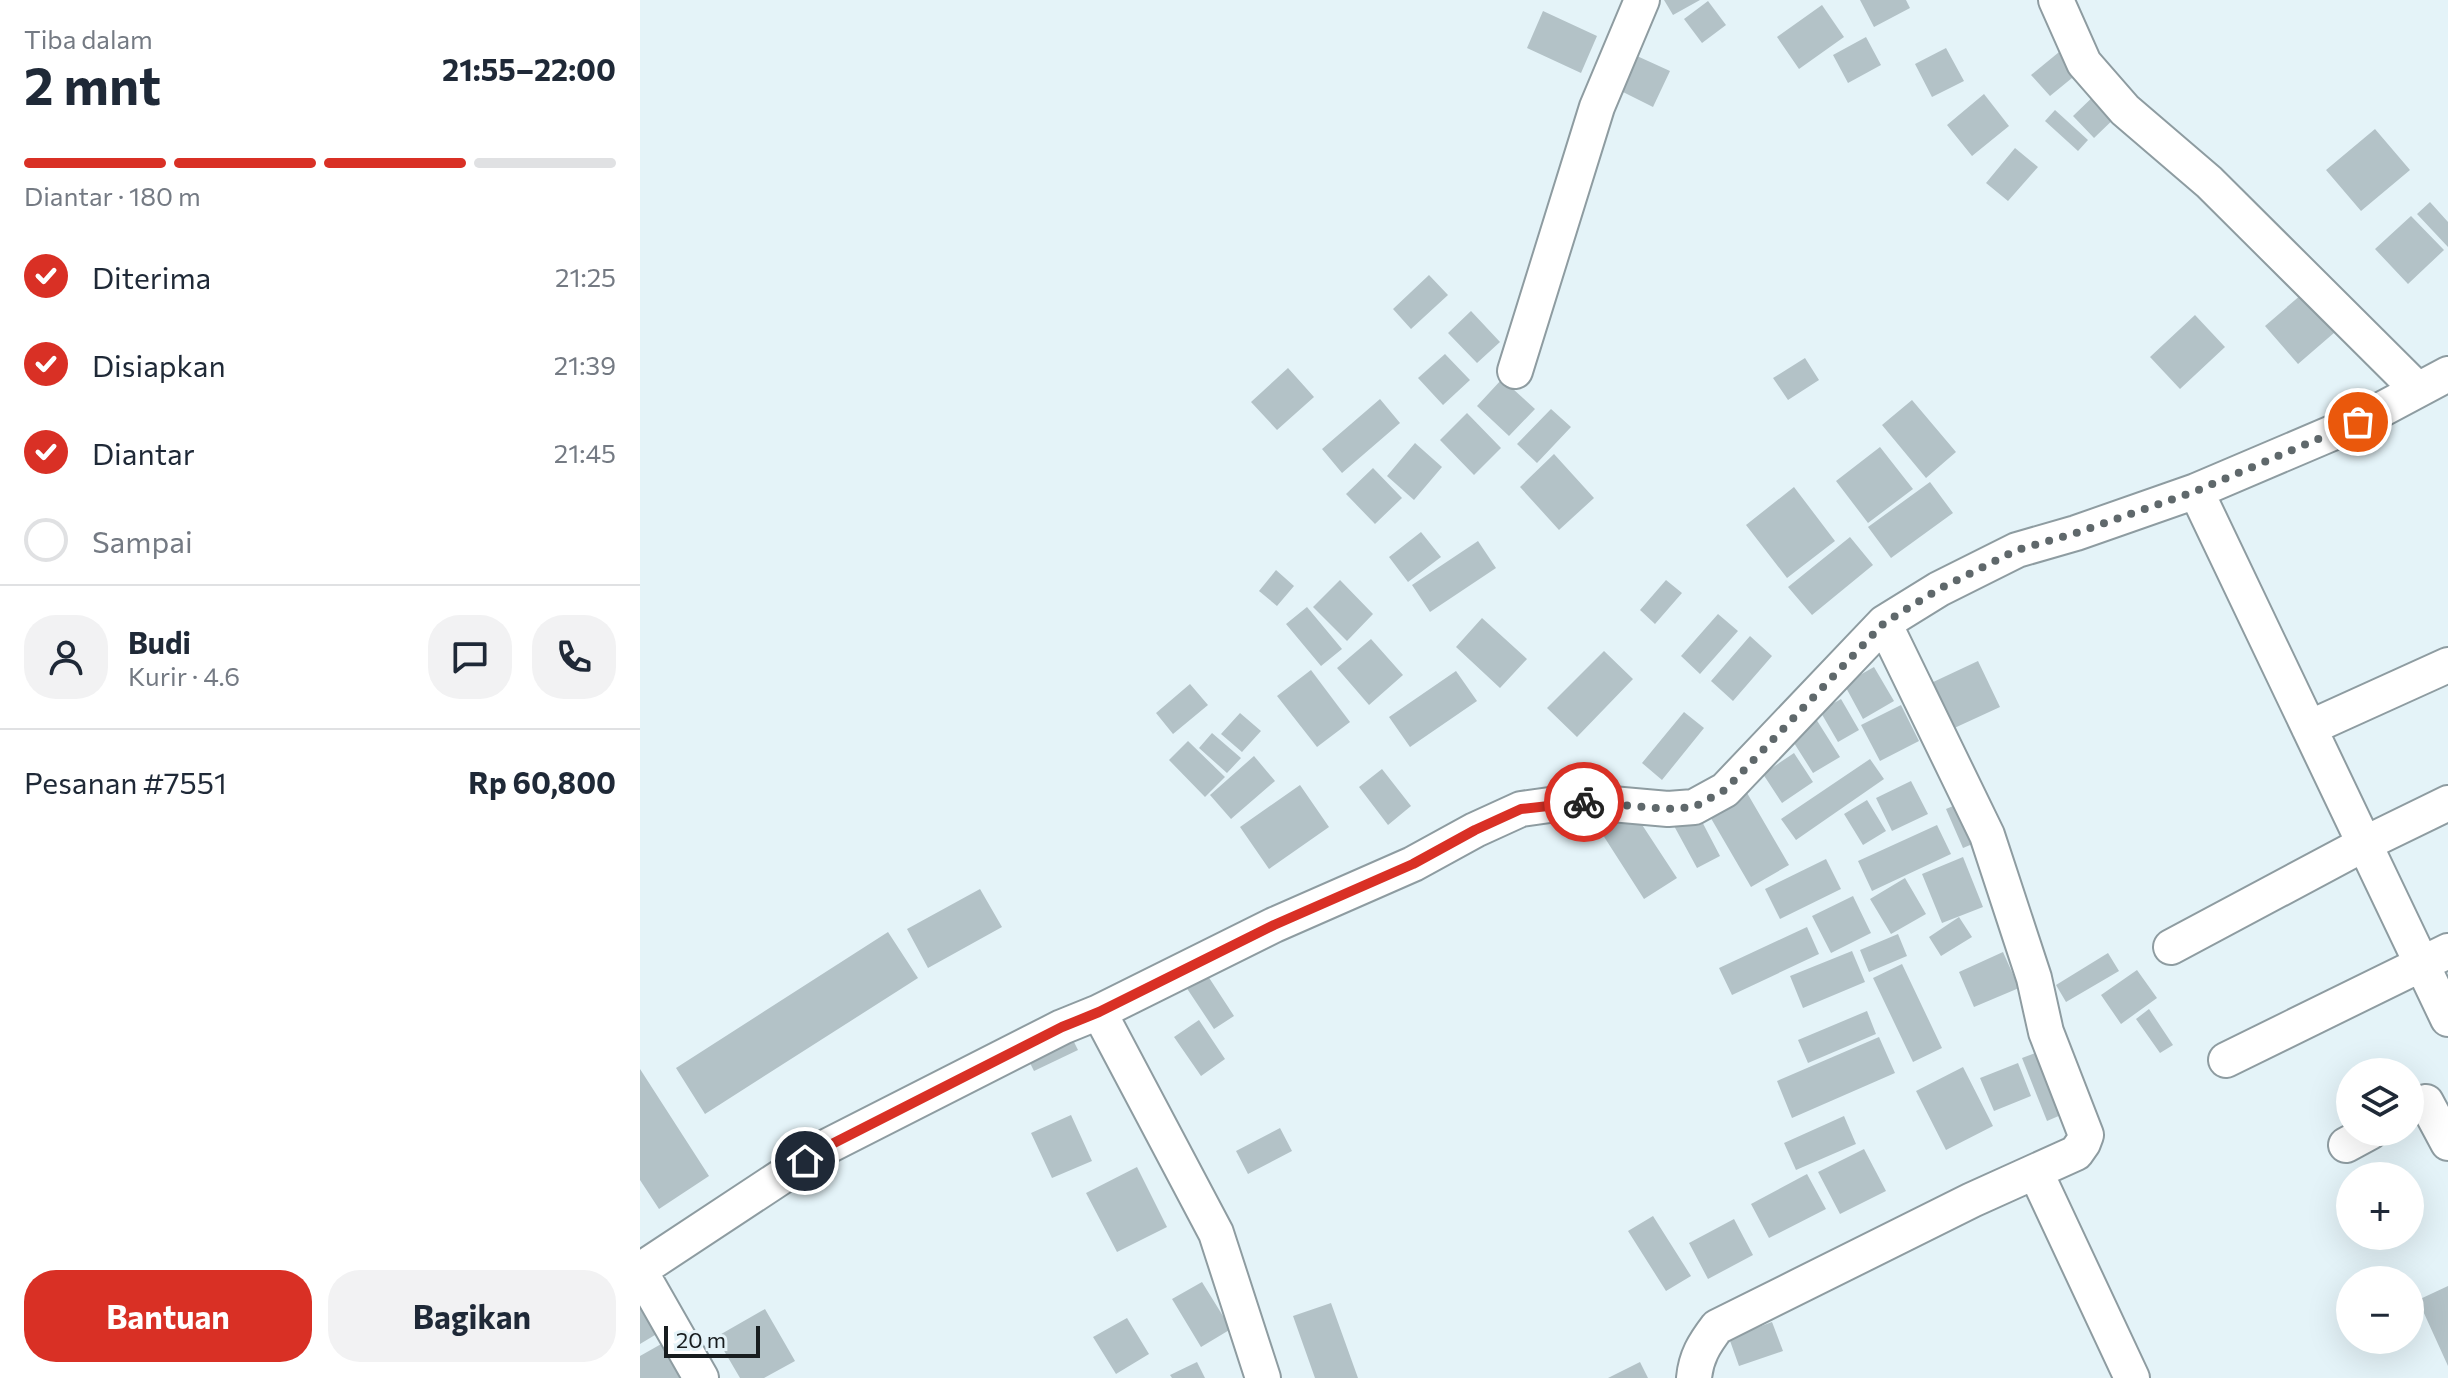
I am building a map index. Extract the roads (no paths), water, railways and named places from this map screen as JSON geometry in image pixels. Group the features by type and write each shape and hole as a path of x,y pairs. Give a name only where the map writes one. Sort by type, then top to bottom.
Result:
{"street":[{"path":"1515,371 1597,107 1642,0"},
{"path":"2056,0 2084,63 2125,110 2209,182 2417,389"},
{"path":"701,1378 640,1271 828,1146 1038,1039 1274,925 1413,864 1521,809 1578,801 1668,809 1694,807 1725,790 1884,623 1939,589 2017,550 2196,491 2358,422 2448,374"},
{"path":"2196,491 2364,844 2434,957 2448,1019"},
{"path":"1694,1378 1702,1345 1717,1327 1972,1200 2076,1153 2086,1135 2046,1032 2034,978 1987,835 1884,623"},
{"path":"2309,728 2448,665"},
{"path":"2171,947 2448,803"},
{"path":"2226,1060 2434,957"},
{"path":"1099,1012 1216,1233 1263,1378"},
{"path":"2428,1101 2448,1143"},
{"path":"2036,1173 2132,1378"}]}
